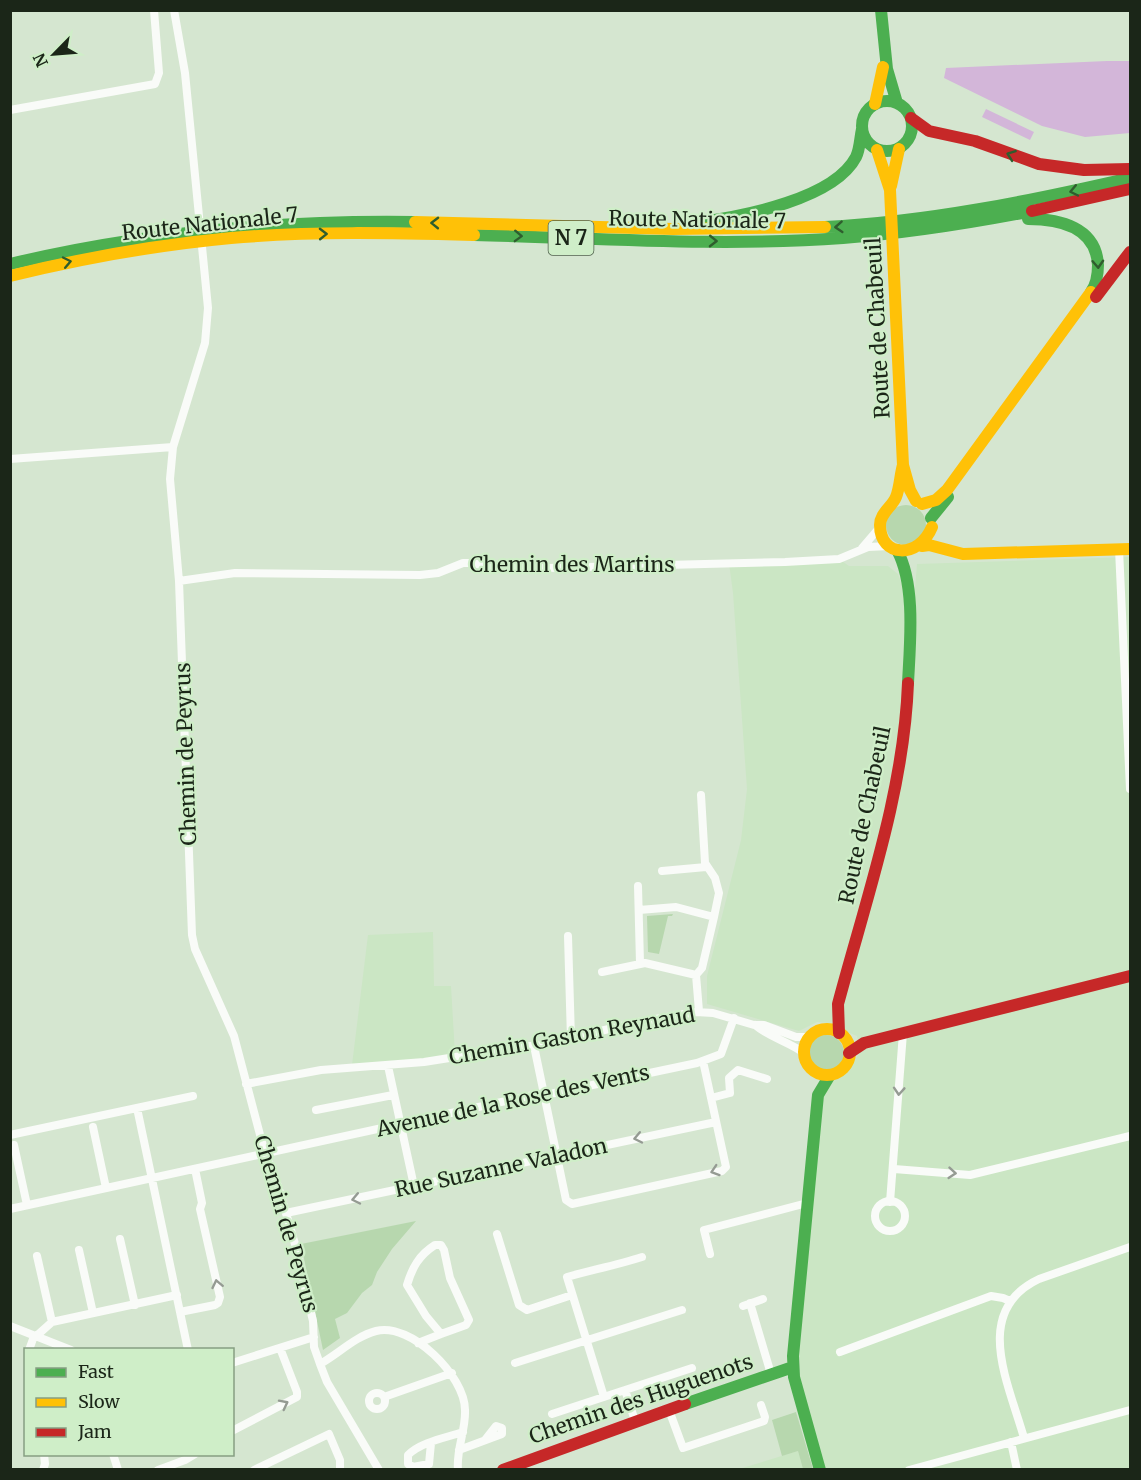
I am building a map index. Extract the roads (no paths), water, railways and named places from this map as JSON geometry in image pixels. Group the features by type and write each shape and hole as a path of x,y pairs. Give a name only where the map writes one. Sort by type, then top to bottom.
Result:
{"main road":[{"path":"881,10 884,57 897,103"},
{"path":"875,104 884,57"},
{"path":"646,228 718,220 755,212 776,206 821,187 839,176 849,166 858,150 864,114 875,104 886,101 903,106 911,118 926,130 975,141 1039,164 1077,170 1131,169"},
{"path":"890,190 899,149 911,136 911,118"},
{"path":"862,129 867,142 877,150 888,152 899,149"},
{"path":"877,150 890,190"},
{"name":"Route Nationale 7","path":"10,264 130,239 264,224 362,222 768,230 876,224 972,212 1131,178"},
{"name":"Route Nationale 7","path":"10,276 71,261 134,250 225,238 267,236 386,233 704,241 837,238 915,231 1002,217 1131,189"},
{"name":"Route de Chabeuil","path":"890,190 903,465"},
{"path":"892,503 900,500 919,503 936,500 947,490 1091,294 1098,275 1098,259 1090,239 1077,227 1050,219 1014,221 1002,217"},
{"path":"909,595 912,565 919,548 930,535 932,522 1111,275 1131,252"},
{"path":"903,465 910,490 932,522 940,541 956,553"},
{"path":"903,465 897,493 883,513 880,527 885,540 893,548 906,570 909,595"},
{"path":"893,548 904,551 936,547 956,553 1125,549"},
{"name":"Route de Chabeuil","path":"824,1029 838,1005 874,873 897,776 905,728 909,595"},
{"path":"820,1470 793,1367 818,1095 813,1071 805,1060 806,1042 824,1029 845,1042 864,1043 1131,976"},
{"name":"Route de Chabeuil","path":"838,1005 845,1042"},
{"path":"813,1071 830,1075 844,1068 845,1042"},
{"path":"818,1095 830,1075"},
{"name":"Chemin des Huguenots","path":"503,1470 635,1421 793,1367"}],"street":[{"path":"10,110 155,84 159,73 154,10"},
{"name":"Chemin de Peyrus","path":"174,10 185,73 208,308 205,342 174,447 170,479 179,581 192,935 195,949 234,1036 266,1153 286,1213 313,1321 314,1347 337,1399 379,1470"},
{"path":"10,459 174,447"},
{"path":"857,552 880,527"},
{"name":"Chemin des Martins","path":"179,581 235,573 420,575 438,573 463,563 474,563 489,568 547,568 785,562 839,559 876,545 893,548"},
{"path":"1125,549 1131,789"},
{"path":"699,1011 696,975 702,968 718,898 715,878 706,867 701,795"},
{"path":"662,871 706,867"},
{"path":"638,886 640,963"},
{"path":"639,910 676,908 714,917"},
{"path":"568,936 571,1039"},
{"path":"602,972 645,963 696,975"},
{"name":"Chemin Gaston Reynaud","path":"246,1084 321,1070 388,1066 534,1046 638,1022 699,1011 734,1018 754,1025 804,1053"},
{"name":"Avenue de la Rose des Vents","path":"10,1209 538,1094 545,1095 703,1061 723,1052 734,1018"},
{"name":"Chemin Gaston Reynaud","path":"754,1025 764,1025 796,1036 810,1037"},
{"path":"890,1202 903,1033"},
{"path":"534,1046 566,1200 572,1204 722,1171 726,1167 703,1061"},
{"path":"388,1066 414,1186"},
{"path":"711,1098 731,1098 729,1078 738,1070 767,1079"},
{"path":"316,1110 393,1095"},
{"path":"10,1135 193,1096"},
{"path":"137,1108 188,1348"},
{"name":"Rue Suzanne Valadon","path":"286,1213 716,1122"},
{"path":"93,1127 106,1188"},
{"path":"894,1169 969,1175 1131,1136"},
{"path":"14,1145 27,1205"},
{"path":"180,1312 218,1304 220,1297 200,1209 195,1169"},
{"path":"710,1254 704,1230 807,1203"},
{"path":"496,1234 519,1305 527,1310 572,1295"},
{"path":"120,1239 135,1305"},
{"path":"418,1343 441,1334 466,1324 469,1320 450,1278 444,1250 441,1245 435,1245 413,1267 407,1286 426,1316 441,1334"},
{"path":"1024,1438 999,1342 1003,1315 1010,1301 1028,1284 1039,1279 1131,1247"},
{"path":"79,1250 93,1313"},
{"path":"37,1256 52,1322"},
{"path":"604,1397 567,1277 642,1257"},
{"path":"29,1348 36,1336 52,1322 177,1295"},
{"path":"840,1352 991,1296 1010,1301"},
{"path":"763,1299 747,1304 771,1374"},
{"path":"515,1363 682,1310"},
{"path":"10,1326 66,1348"},
{"path":"320,1364 376,1331 400,1332 418,1343 452,1373 464,1397 466,1410 458,1470"},
{"path":"234,1362 314,1337"},
{"path":"234,1430 297,1397 280,1348"},
{"path":"552,1414 692,1368"},
{"path":"384,1397 452,1373"},
{"path":"625,1390 635,1421"},
{"path":"669,1410 682,1448 764,1421 761,1405"},
{"path":"909,1470 1131,1410"},
{"path":"431,1443 463,1432"},
{"path":"254,1470 329,1434 340,1461 340,1470"},
{"path":"459,1450 485,1440"},
{"path":"1011,1442 1017,1470"},
{"path":"112,1456 118,1470"},
{"path":"158,1470 193,1456"}]}
